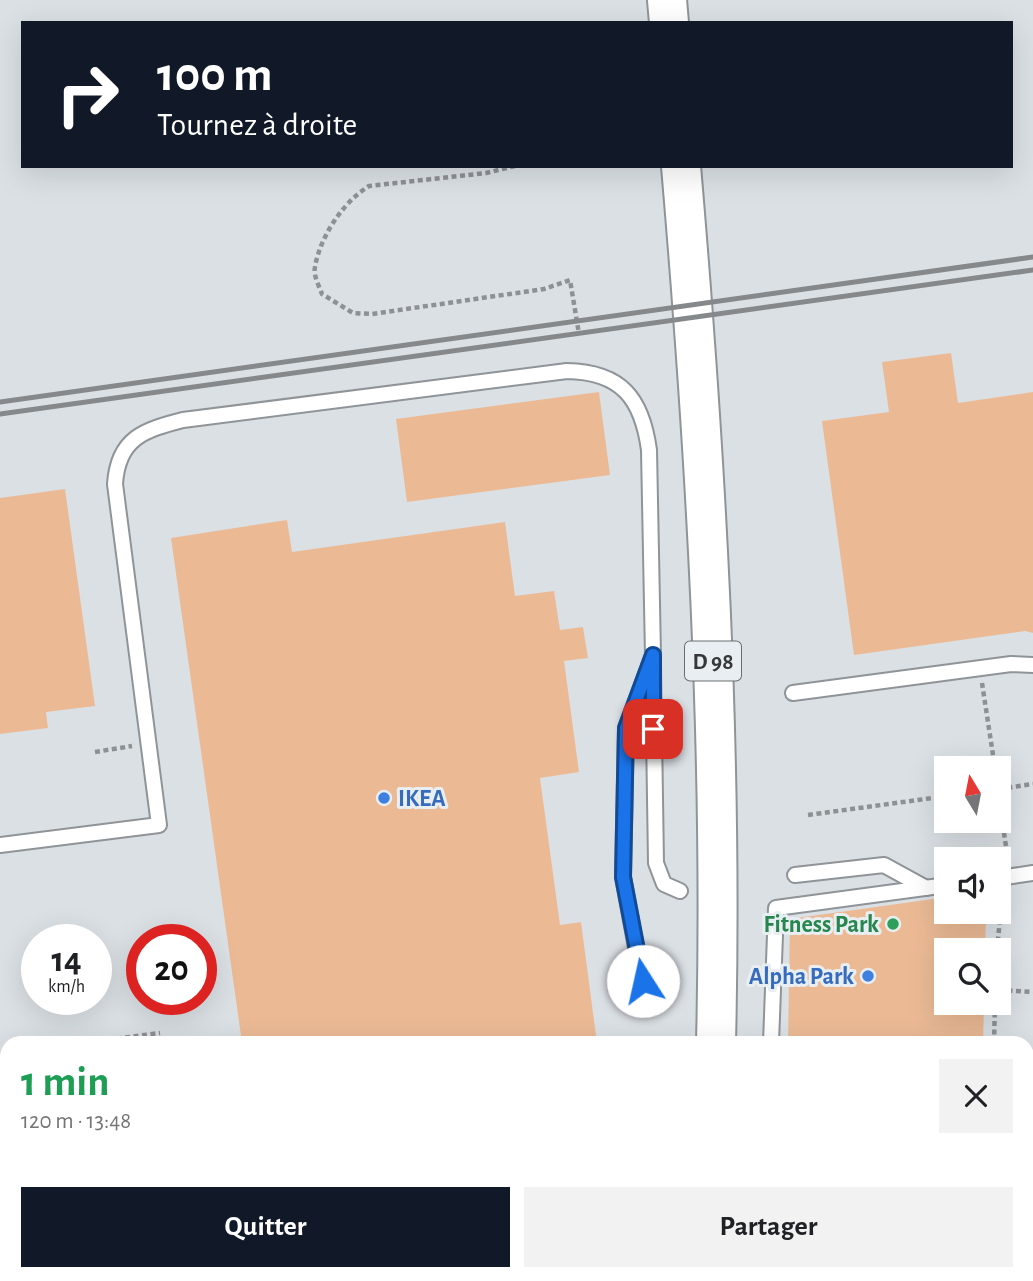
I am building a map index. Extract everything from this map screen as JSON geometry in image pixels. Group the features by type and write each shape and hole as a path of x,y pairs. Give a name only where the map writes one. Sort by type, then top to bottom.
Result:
{"main road":[{"path":"667,0 668,21"},
{"name":"D 98","path":"681,168 708,524 716,733 716,1036"}],"lane":[{"path":"0,845 159,825 115,484 121,454 139,434 183,420 568,371 590,371 608,378 631,396 645,426 653,655 656,863 664,884 680,891"},
{"path":"648,1007 623,877 626,728 653,655"},
{"path":"793,693 1010,664 1033,665"},
{"path":"795,875 884,865 926,888"},
{"path":"1011,876 1033,873"},
{"path":"771,1036 776,908 934,887"}],"path":[{"path":"507,168 486,173 369,186 354,195 331,226 314,270 322,294 353,313 372,314 544,289 570,280 579,334"},
{"path":"980,669 993,756"},
{"path":"95,752 148,743"},
{"path":"1012,787 1033,784"},
{"path":"808,816 934,798"},
{"path":"1011,991 1033,992"},
{"path":"994,1036 995,1015"},
{"path":"137,1036 160,1033"}],"building":[{"path":"951,353 958,403 1033,392 1033,633 1025,631 854,655 822,421 889,412 882,362"},
{"path":"599,392 610,475 407,502 396,419"},
{"path":"65,489 95,706 46,712 48,728 0,734 0,498"},
{"name":"IKEA","path":"287,520 292,552 505,522 515,596 554,591 560,630 583,627 588,658 564,661 579,772 540,778 560,925 581,922 596,1036 241,1036 171,538"},
{"name":"Alpha Park","path":"934,899 934,924 986,924 985,938 934,938 934,1015 984,1015 983,1036 788,1036 790,919"}],"railway":[{"path":"0,402 1033,257"},
{"path":"0,414 1033,270"}],"place":[{"name":"IKEA","path":"384,798"},
{"name":"Fitness Park","path":"893,924"},
{"name":"Alpha Park","path":"868,976"}],"route":[{"path":"643,981 623,877 626,728 653,655 653,729"}]}
